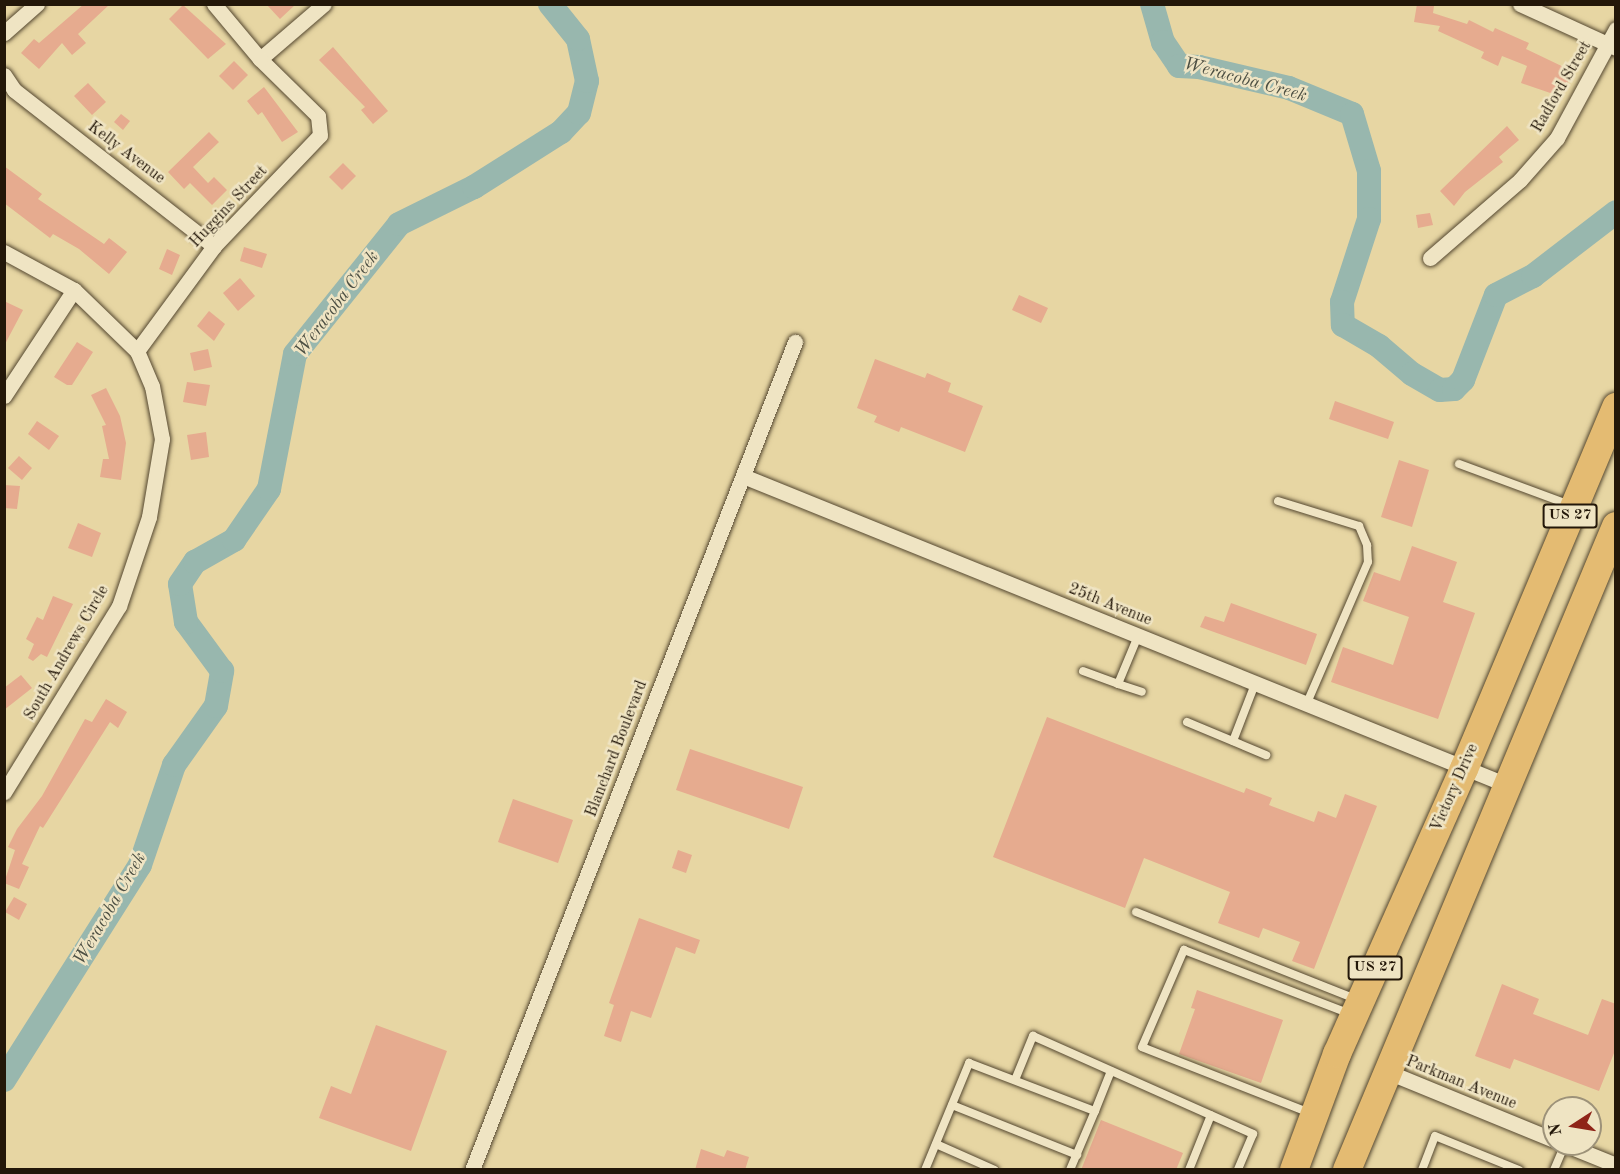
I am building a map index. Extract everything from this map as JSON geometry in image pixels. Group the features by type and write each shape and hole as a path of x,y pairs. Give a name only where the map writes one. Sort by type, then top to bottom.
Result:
{"highway":[{"name":"Victory Drive","path":"1294,1170 1357,1008 1464,769 1616,407"},
{"name":"US 27","path":"1347,1170 1510,786 1614,531"}],"street":[{"path":"4,33 37,4"},
{"path":"214,4 260,59 324,4"},
{"path":"1520,4 1612,46"},
{"name":"Radford Street","path":"1430,258 1520,180 1557,138 1612,46 1616,29"},
{"name":"Huggins Street","path":"136,351 214,246 320,135 318,116 260,59"},
{"name":"Kelly Avenue","path":"4,75 14,90 214,246"},
{"path":"4,252 74,290 136,351"},
{"path":"4,396 74,290"},
{"name":"Blanchard Boulevard","path":"472,1170 795,342"},
{"name":"South Andrews Circle","path":"4,792 119,606 149,517 162,439 152,386 136,351"},
{"name":"25th Avenue","path":"743,476 1510,786"},
{"name":"Parkman Avenue","path":"1388,1072 1542,1135"},
{"path":"1594,1156 1616,1165"}],"lane":[{"path":"1459,464 1574,507"},
{"path":"1278,501 1359,526 1367,545 1368,562 1306,705"},
{"path":"1118,684 1138,636"},
{"path":"1083,671 1142,692"},
{"path":"1233,741 1255,684"},
{"path":"1187,722 1266,755"},
{"path":"1136,912 1357,1008"},
{"path":"1314,1115 1142,1047 1184,950 1357,1008"},
{"path":"1015,1080 1033,1036 1253,1134 1238,1170"},
{"path":"925,1170 969,1063 1095,1111"},
{"path":"1070,1170 1111,1071"},
{"path":"952,1105 1077,1155"},
{"path":"1189,1170 1211,1115"},
{"path":"1422,1170 1435,1136 1519,1170"},
{"path":"936,1144 995,1170"}],"building":[{"path":"84,4 110,4 78,34 86,43 72,55 62,43 39,69 21,53 34,39 39,43"},
{"path":"266,4 296,4 280,19"},
{"path":"1417,4 1434,6 1433,13 1467,24 1469,20 1493,32 1495,28 1529,43 1526,49 1572,71 1562,97 1521,83 1527,66 1502,56 1498,66 1481,58 1484,52 1438,31 1440,26 1414,22"},
{"path":"183,5 226,44 208,59 169,19"},
{"path":"333,47 388,111 373,124 361,110 365,107 319,60"},
{"path":"234,61 248,75 233,90 219,76"},
{"path":"88,83 106,102 92,115 74,96"},
{"path":"264,87 298,132 282,142 262,112 258,115 247,101"},
{"path":"121,114 130,121 123,130 114,122"},
{"path":"1507,126 1519,140 1499,157 1503,162 1465,192 1454,206 1440,191"},
{"path":"209,132 219,142 193,167 208,183 214,177 227,190 212,205 190,183 184,189 168,172"},
{"path":"343,163 356,176 342,190 329,177"},
{"path":"4,166 42,194 38,199 104,244 109,238 127,252 109,274 79,249 53,234 50,238 4,203"},
{"path":"1430,213 1433,225 1418,228 1416,215"},
{"path":"244,247 267,254 262,268 240,261"},
{"path":"167,249 180,255 172,275 159,269"},
{"path":"240,278 255,296 238,311 223,293"},
{"path":"1019,295 1048,308 1041,323 1012,310"},
{"path":"4,301 23,310 4,346"},
{"path":"209,311 225,324 214,341 197,326"},
{"path":"77,342 93,352 72,385 67,385 54,377"},
{"path":"208,349 212,367 194,371 190,353"},
{"path":"875,359 925,378 927,373 951,383 948,392 983,406 965,452 901,427 899,432 874,422 877,416 857,408"},
{"path":"187,382 210,385 206,406 183,402"},
{"path":"106,388 120,416 126,443 121,480 100,477 103,459 109,459 102,426 106,425 91,395"},
{"path":"1335,401 1394,422 1388,439 1329,419"},
{"path":"37,421 59,436 49,450 28,434"},
{"path":"206,432 209,457 191,460 187,435"},
{"path":"19,456 32,468 22,480 8,468"},
{"path":"1399,460 1429,470 1412,527 1381,517"},
{"path":"4,485 20,486 17,509 4,508"},
{"path":"78,523 101,533 92,557 68,548"},
{"path":"1412,546 1457,562 1443,602 1475,613 1438,719 1331,682 1343,647 1393,665 1409,617 1363,601 1374,572 1400,581"},
{"path":"53,596 73,604 47,657 41,654 33,661 28,658 34,644 26,639 37,617 43,620"},
{"path":"1231,603 1317,634 1306,665 1200,627 1205,616 1224,622"},
{"path":"21,675 32,688 4,710 4,688"},
{"path":"106,699 127,712 118,728 110,722 43,828 40,826 22,864 29,867 19,889 4,883 15,850 8,847 17,829 42,796 85,719 92,722"},
{"path":"1047,717 1244,793 1246,788 1272,798 1269,805 1314,822 1318,811 1336,818 1345,794 1377,806 1314,969 1292,961 1300,942 1263,928 1259,938 1218,923 1230,892 1144,858 1125,908 993,857"},
{"path":"690,749 803,787 789,829 676,790"},
{"path":"513,799 573,820 558,863 498,842"},
{"path":"678,850 692,855 686,873 672,868"},
{"path":"14,897 27,904 19,920 5,912"},
{"path":"639,918 700,940 695,954 676,947 651,1018 631,1011 621,1042 604,1036 614,1005 609,1003"},
{"path":"1502,984 1539,999 1533,1014 1588,1035 1602,999 1616,1004 1616,1048 1599,1091 1514,1059 1510,1069 1475,1056"},
{"path":"1197,990 1283,1020 1261,1083 1179,1054 1195,1009 1191,1008"},
{"path":"376,1025 447,1051 411,1151 319,1118 331,1086 351,1094"},
{"path":"1101,1120 1183,1153 1176,1170 1081,1170"},
{"path":"701,1149 724,1157 727,1150 749,1157 745,1170 695,1170"}],"waterway":[{"name":"Weracoba Creek","path":"4,1080 140,865 174,765 216,706 222,671 186,622 180,584 195,562 234,540 269,489 295,354 399,224 474,187 561,132 579,113 587,81 578,39 550,4"},
{"name":"Weracoba Creek","path":"1152,4 1163,42 1179,66 1199,67 1289,88 1352,114 1369,171 1369,219 1342,302 1343,325 1379,346 1412,374 1440,390 1454,389 1463,380 1496,295 1533,276 1616,212"}]}
